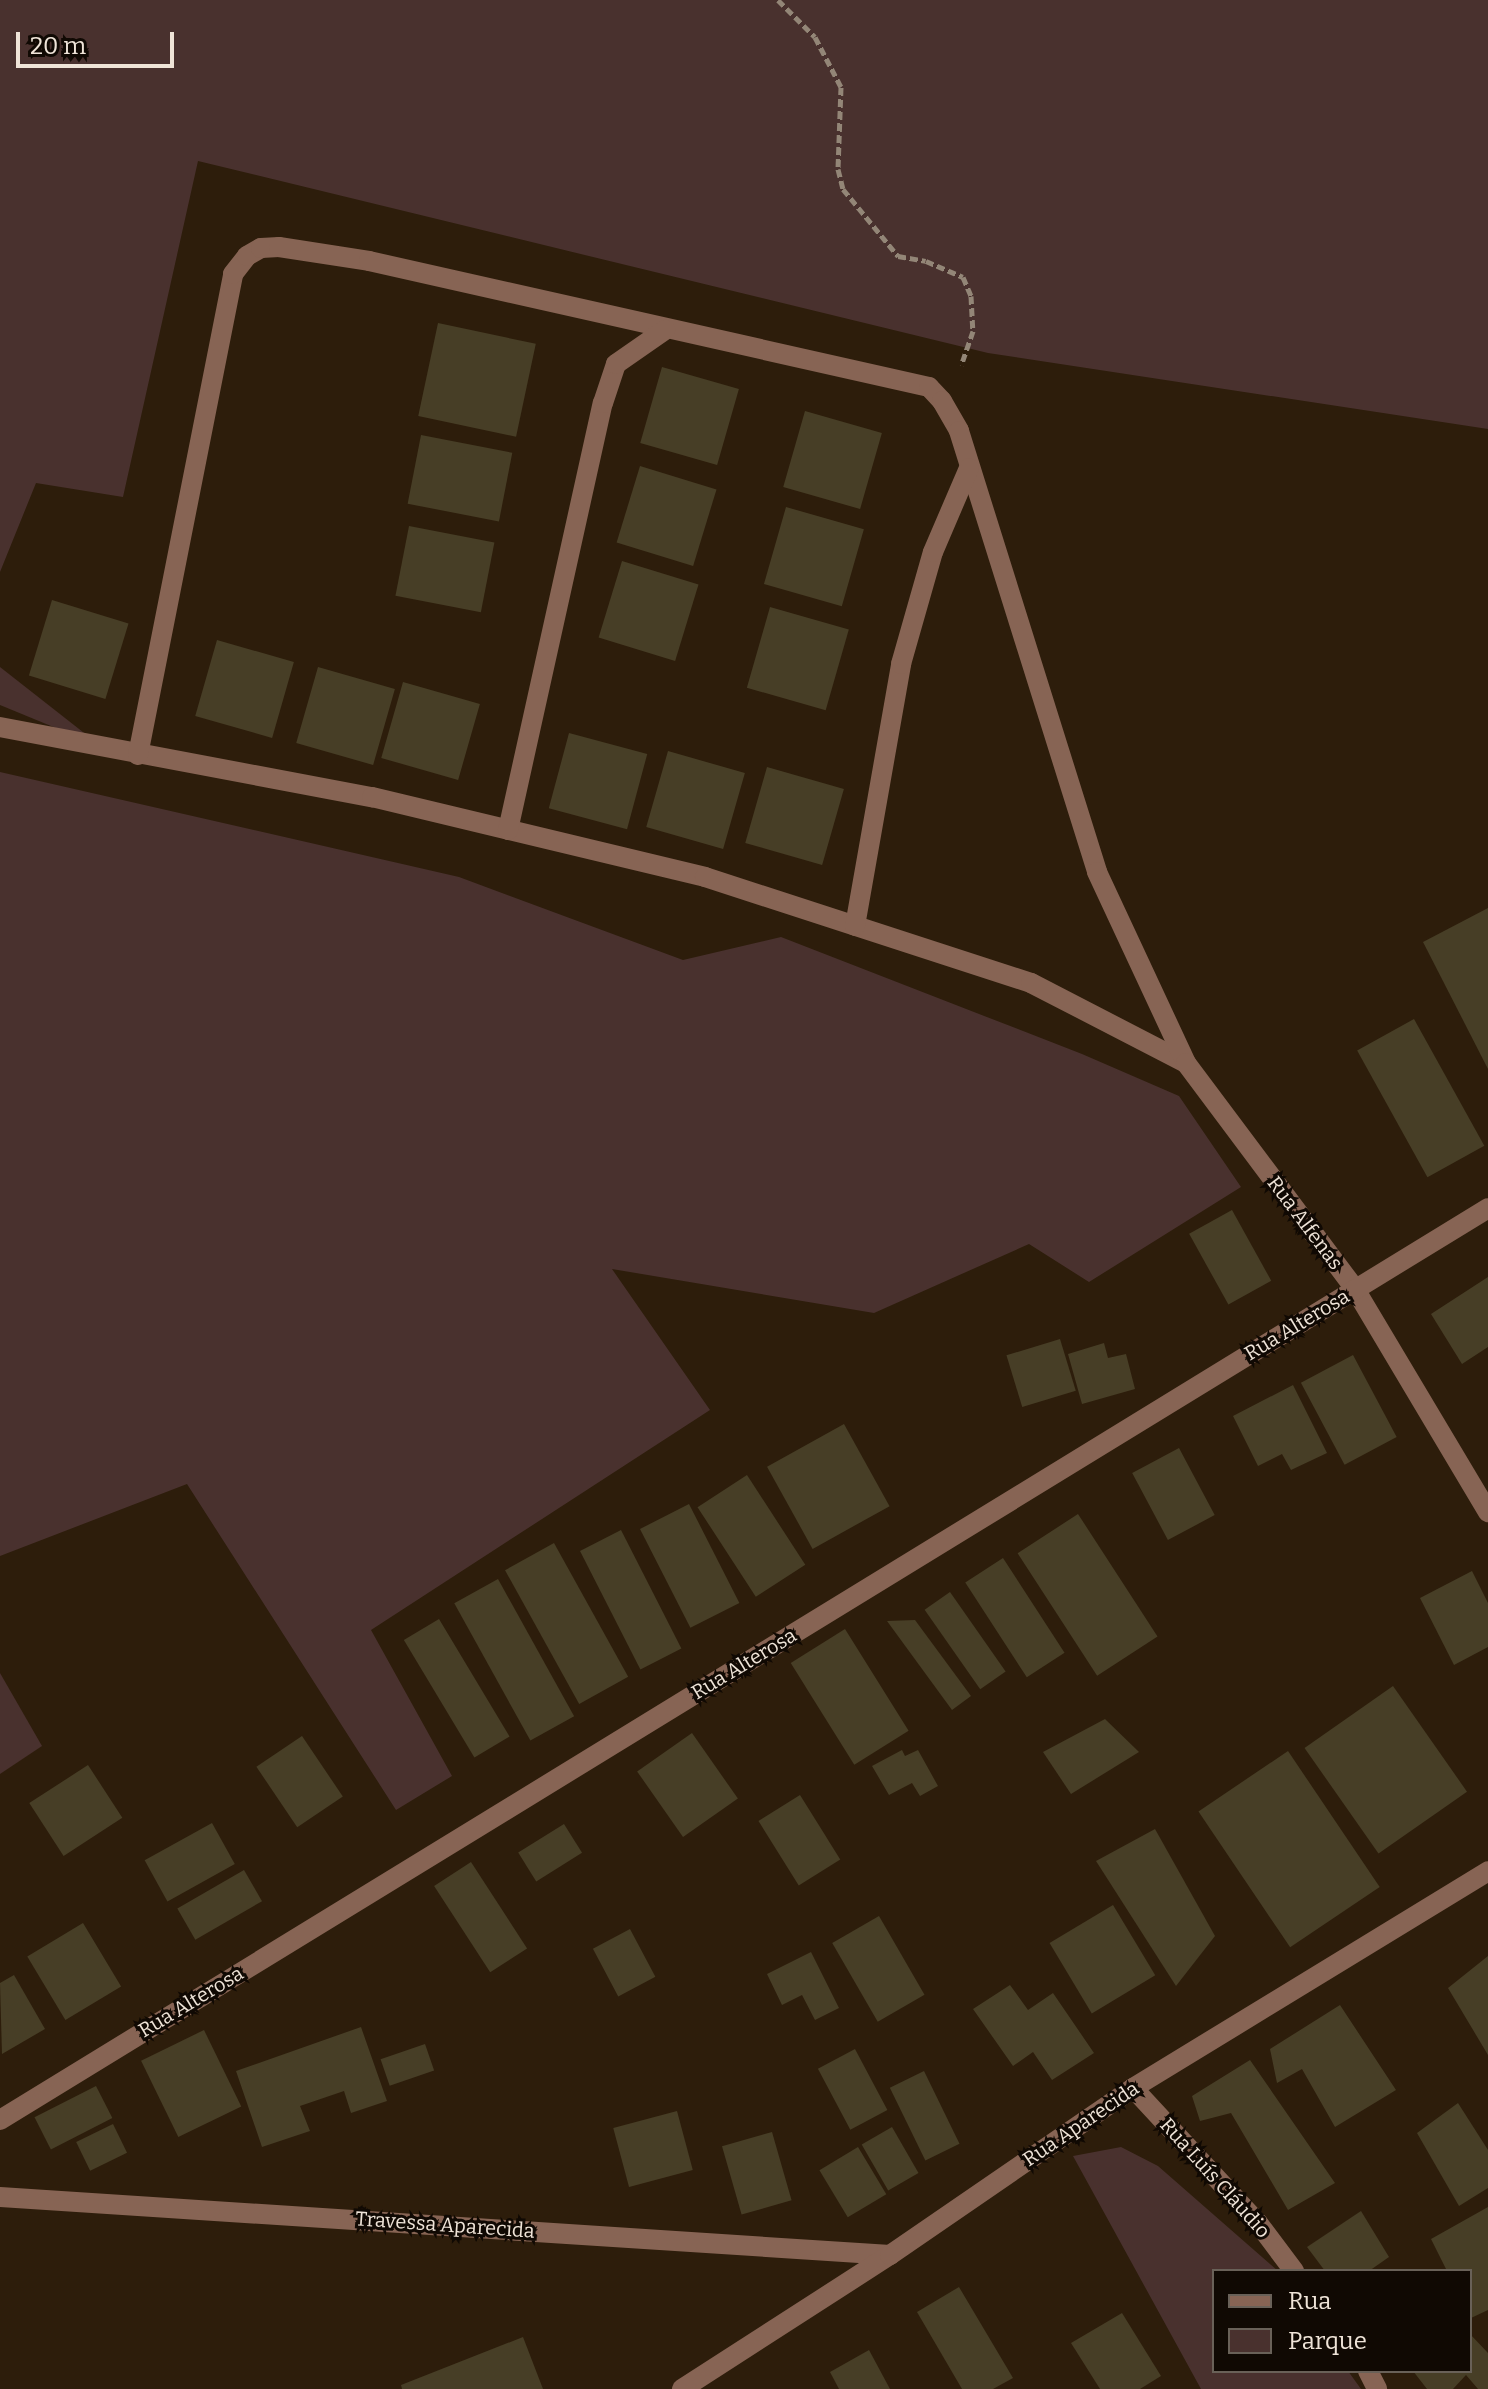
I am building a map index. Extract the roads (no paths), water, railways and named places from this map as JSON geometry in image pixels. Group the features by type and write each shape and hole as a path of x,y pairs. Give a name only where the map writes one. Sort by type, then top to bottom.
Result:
{"street":[{"path":"138,755 233,274 247,256 261,248 279,247 369,261 929,387 942,401 959,431 1097,872 1186,1063"},
{"path":"508,830 603,403 616,364 665,330"},
{"path":"855,926 901,664 933,552 969,468"},
{"path":"0,727 372,797 705,877 1031,983 1186,1063"},
{"name":"Rua Alfenas","path":"1186,1063 1355,1289 1488,1512"},
{"name":"Rua Alterosa","path":"0,2120 1488,1208"},
{"name":"Rua Aparecida","path":"682,2389 890,2255 1133,2088 1488,1871"},
{"name":"Rua Luís Cláudio","path":"1133,2088 1258,2223 1292,2269"},
{"name":"Travessa Aparecida","path":"0,2197 890,2255"}]}
